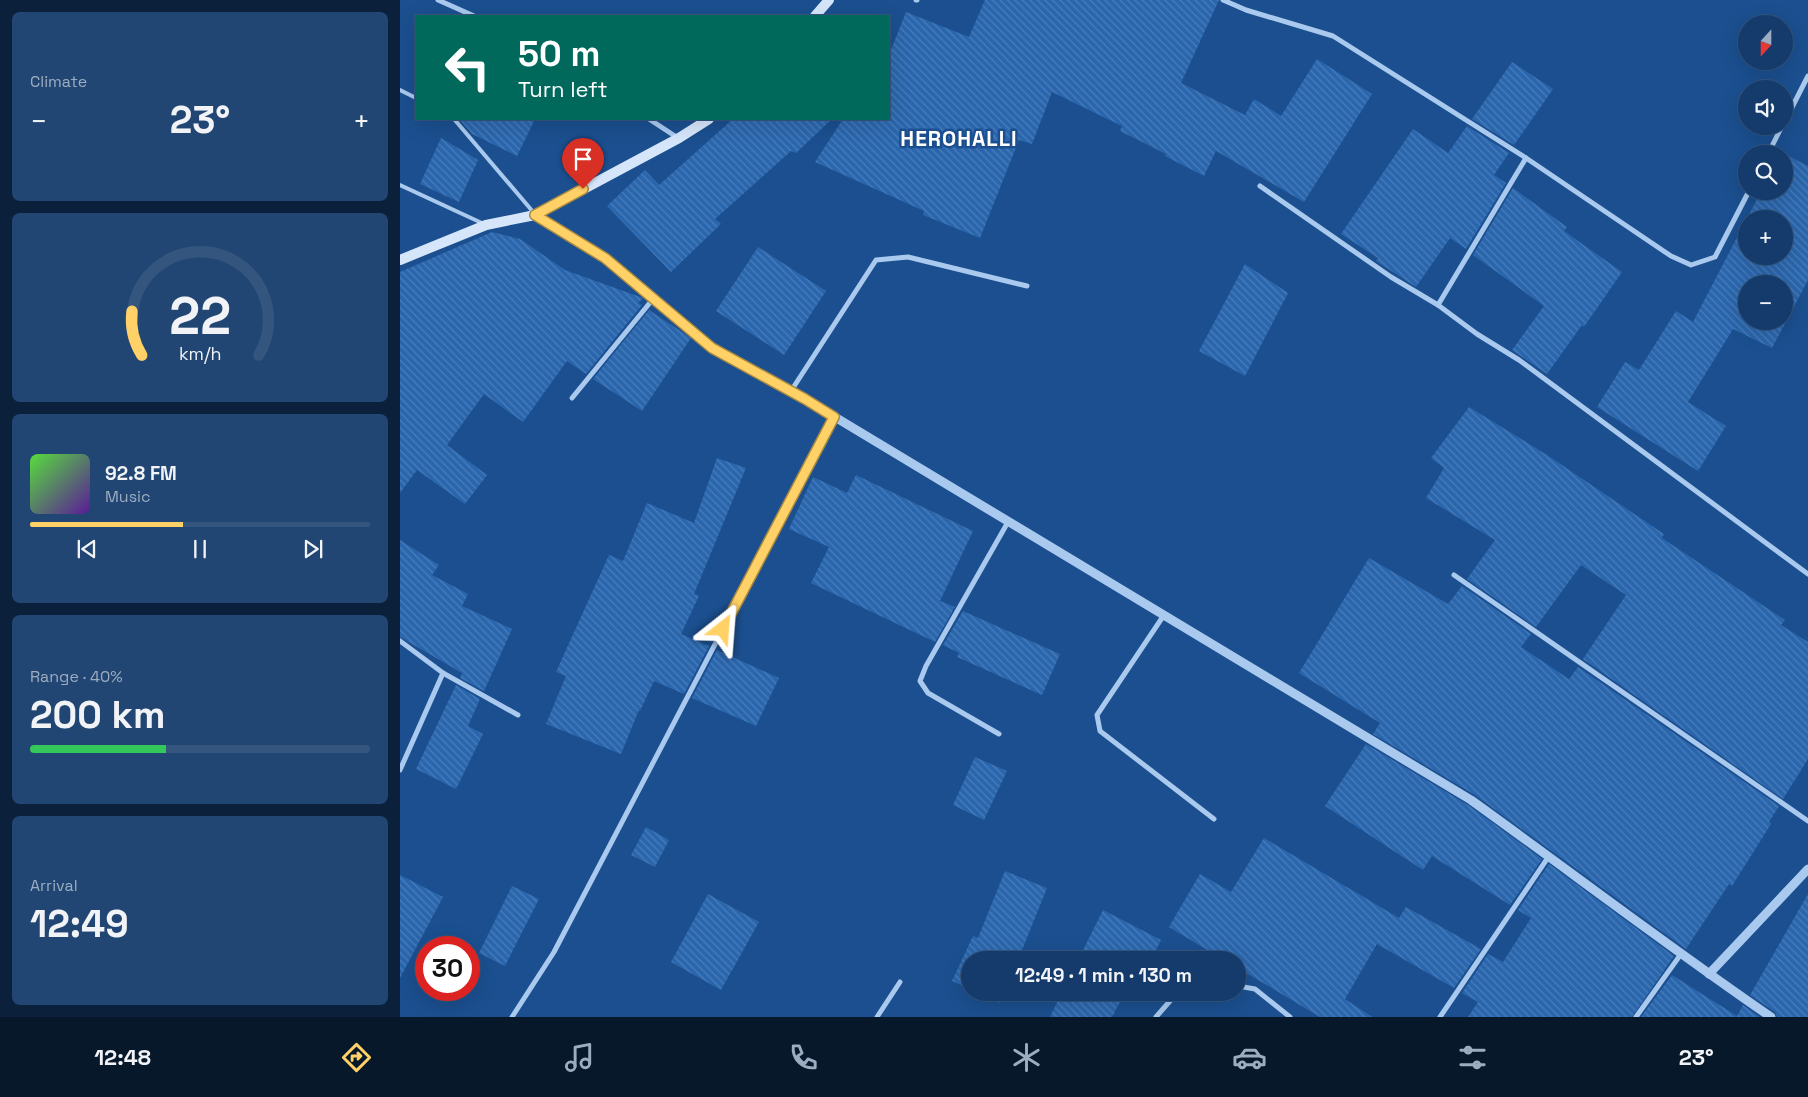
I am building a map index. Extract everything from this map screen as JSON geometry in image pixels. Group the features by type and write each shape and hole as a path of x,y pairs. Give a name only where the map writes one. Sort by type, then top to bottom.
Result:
{"main road":[{"path":"816,15 827,0"},
{"path":"400,260 486,225 535,215 679,138 707,120"}],"street":[{"path":"438,0 472,15"},
{"path":"1223,0 1246,10 1333,36 1526,158 1671,256 1691,265 1715,257 1744,200"},
{"path":"1793,105 1808,76"},
{"path":"651,120 679,138"},
{"path":"1438,305 1526,158"},
{"path":"1260,186 1390,276 1438,305 1477,334 1519,360 1808,574"},
{"path":"535,215 605,258 712,348 791,391 1471,800 1681,954 1771,1017"},
{"path":"791,391 876,260 908,257 1027,286"},
{"path":"572,398 653,299"},
{"path":"512,1017 554,952 834,417"},
{"path":"999,734 928,692 920,681 926,666 1008,522"},
{"path":"1454,575 1808,821"},
{"path":"1164,615 1097,716 1100,731 1214,820"},
{"path":"400,641 443,673 518,716"},
{"path":"400,770 443,673"},
{"path":"1440,1017 1549,856"},
{"path":"1709,974 1808,869"},
{"path":"1636,1017 1681,954"},
{"path":"877,1017 900,982"},
{"path":"1246,987 1255,989 1290,1017"},
{"path":"1156,1017 1171,1001"}],"lane":[{"path":"400,90 415,98"},
{"path":"455,120 535,215"},
{"path":"400,185 486,225"}],"building":[{"path":"985,0 1219,0 1181,83 1245,115 1254,99 1281,116 1317,59 1372,94 1304,202 1216,151 1204,176 1120,131 1122,126 1052,92 1032,144 1019,140 980,238 923,215 924,211 815,162 842,120 890,120 890,52 906,12 969,37"},
{"path":"1512,62 1553,89 1514,145 1472,119"},
{"path":"460,120 535,120 517,156 472,134"},
{"path":"732,120 831,120 796,153 791,151 715,219 721,224 671,272 607,206 645,170 659,185"},
{"path":"1467,126 1509,153 1494,175 1506,183 1466,249 1450,238 1416,287 1376,261 1378,258 1341,234 1413,129 1448,153"},
{"path":"441,138 478,160 459,202 420,184"},
{"path":"1793,158 1808,166 1808,280 1793,308 1793,275 1738,275 1738,330 1782,330 1772,348 1733,329 1688,402 1726,426 1698,471 1597,407 1625,362 1639,370 1676,311 1693,322 1738,235 1738,265 1793,265 1793,210 1752,210 1756,200 1793,200"},
{"path":"1513,188 1567,227 1564,231 1622,272 1584,327 1582,325 1547,374 1512,350 1544,306 1473,255"},
{"path":"492,232 520,239 565,270 643,298 638,303 642,305 586,374 567,361 523,422 484,394 447,445 487,475 465,504 417,470 400,493 400,272"},
{"path":"758,247 826,291 784,355 716,311"},
{"path":"1245,264 1288,293 1245,376 1199,351"},
{"path":"649,310 691,338 642,411 593,379"},
{"path":"1469,407 1547,455 1664,534 1662,538 1785,620 1781,625 1808,642 1808,759 1783,799 1583,659 1626,595 1581,565 1536,627 1467,579 1495,540 1426,498 1444,468 1431,458"},
{"path":"717,458 746,468 694,594 699,596 681,634 709,646 684,694 654,681 639,710 621,754 546,724 566,676 556,672 609,555 623,561 647,503 694,523"},
{"path":"856,475 973,531 940,601 955,607 935,642 811,583 829,547 789,529 813,477 847,493"},
{"path":"400,540 439,565 432,575 468,594 462,606 512,629 484,691 460,678 462,673 400,637"},
{"path":"1369,558 1448,604 1462,586 1531,634 1521,647 1569,679 1578,667 1779,806 1769,822 1771,824 1732,886 1729,884 1686,949 1475,795 1373,734 1380,723 1299,673"},
{"path":"963,611 1060,654 1042,695 957,657 959,653 943,645"},
{"path":"717,650 779,678 756,726 692,698"},
{"path":"456,685 480,699 468,726 483,734 456,789 416,769"},
{"path":"1366,744 1468,805 1542,859 1510,905 1432,856 1423,870 1325,806"},
{"path":"975,757 1007,771 984,820 953,805"},
{"path":"646,827 669,840 655,867 631,855"},
{"path":"1264,838 1399,918 1406,907 1481,949 1454,988 1377,944 1345,999 1372,1017 1320,1017 1246,973 1246,951 1209,951 1169,927 1200,874 1231,892"},
{"path":"1549,864 1674,956 1632,1017 1468,1017 1478,1002 1462,993 1488,954 1503,962 1531,918 1518,910"},
{"path":"1005,871 1047,888 1022,951 966,951 973,936 978,938"},
{"path":"400,875 443,897 422,936 415,936 415,950 400,978"},
{"path":"512,886 539,899 505,966 480,954"},
{"path":"708,894 759,922 721,990 671,962"},
{"path":"1808,894 1808,1017 1777,1017 1775,1012 1750,995"},
{"path":"1103,910 1161,940 1156,951 1082,951"},
{"path":"961,962 961,985 952,981"},
{"path":"1672,975 1737,1016 1743,1005 1760,1017 1641,1017"},
{"path":"1058,1001 1120,1001 1112,1017 1050,1017"}],"district":[{"name":"HEROHALLI","path":"959,138"}],"route":[{"path":"583,189 535,215 605,258 712,348 834,417 723,629"}]}
